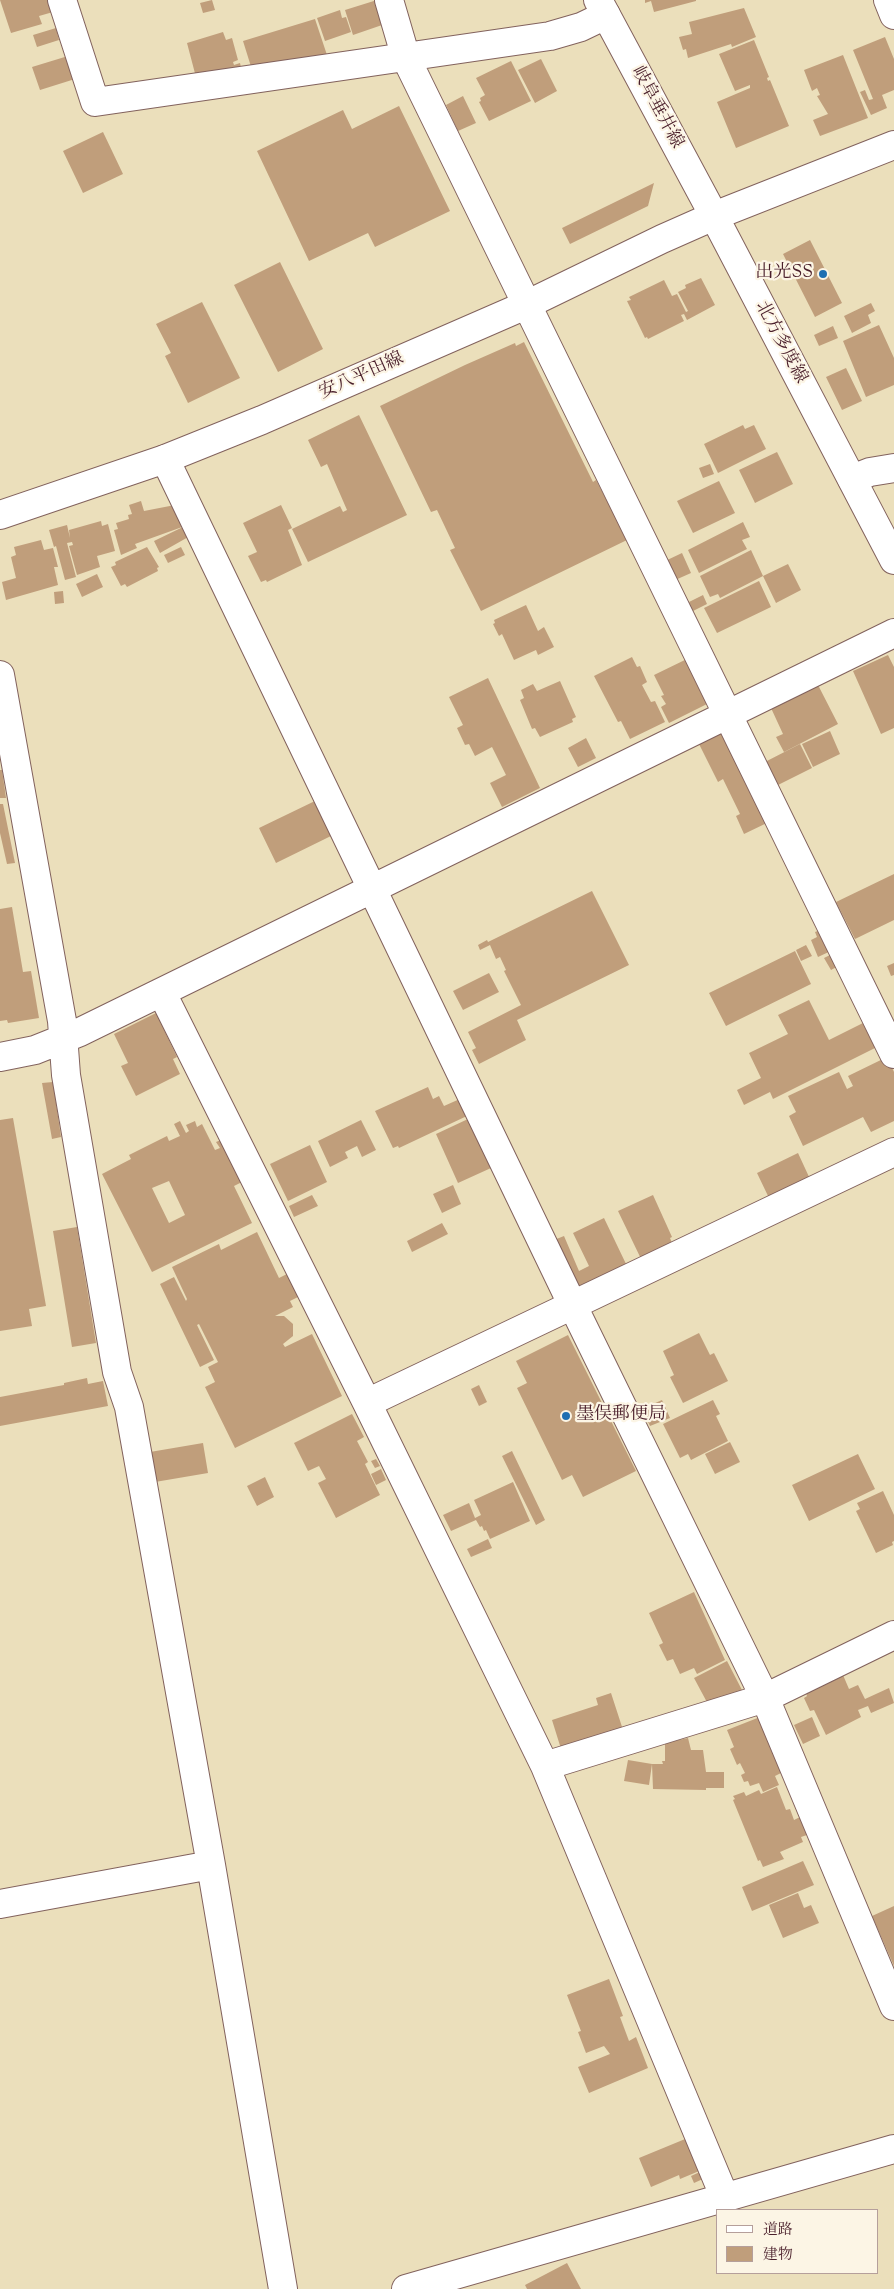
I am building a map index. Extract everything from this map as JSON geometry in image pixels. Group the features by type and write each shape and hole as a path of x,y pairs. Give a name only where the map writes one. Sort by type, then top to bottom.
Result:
{"street":[{"path":"62,0 95,102 550,36 581,27 602,7"},
{"path":"389,0 406,58 894,1054"},
{"path":"888,0 894,15"},
{"name":"岐阜垂井線","path":"602,7 714,216"},
{"path":"714,216 894,145"},
{"name":"安八平田線","path":"0,515 165,459 262,420 526,305 714,216"},
{"name":"北方多度線","path":"714,216 894,560"},
{"path":"165,459 371,889 765,1698 894,2006"},
{"path":"852,480 870,472 894,468"},
{"path":"0,1057 35,1050 162,993 894,633"},
{"path":"0,675 62,1022 66,1075 118,1372 129,1407 211,1865 283,2289"},
{"path":"162,993 367,1403 545,1766 725,2198"},
{"path":"367,1403 894,1152"},
{"path":"545,1766 765,1698 894,1635"},
{"path":"0,1904 211,1865"},
{"path":"406,2289 894,2149"}],"building":[{"path":"0,0 49,0 53,12 39,16 42,24 11,33"},
{"path":"212,0 215,10 203,13 200,3"},
{"path":"377,0 385,24 353,35 345,10"},
{"path":"645,0 696,1 654,12 651,1 645,3"},
{"path":"744,8 756,37 732,47 731,44 688,58 686,49 683,50 679,37 692,34 689,22"},
{"path":"340,10 342,18 346,17 351,32 325,41 317,18"},
{"path":"315,19 327,55 253,73 243,41"},
{"path":"56,28 59,40 37,47 33,35"},
{"path":"223,32 226,40 232,38 238,60 233,62 234,65 240,63 242,72 197,81 187,43"},
{"path":"885,37 894,59 894,90 882,95 887,108 871,115 860,92 865,90 869,100 873,99 853,50"},
{"path":"754,40 769,77 767,78 768,81 770,80 789,126 736,148 717,102 750,88 750,85 735,91 719,54"},
{"path":"843,55 868,118 820,136 813,120 828,114 817,96 820,95 817,88 812,91 804,70"},
{"path":"68,56 75,79 40,90 32,67"},
{"path":"541,59 557,91 535,103 518,70"},
{"path":"511,61 531,101 489,121 479,102 481,101 480,98 485,95 476,78"},
{"path":"463,96 476,123 458,131 446,105"},
{"path":"399,106 450,211 375,247 368,233 309,261 257,151 343,110 352,129"},
{"path":"103,132 123,174 83,193 63,151"},
{"path":"654,183 648,206 570,244 562,228"},
{"path":"810,240 842,303 815,317 783,254"},
{"path":"280,262 323,349 278,372 234,285"},
{"path":"701,278 715,305 687,320 684,314 681,315 684,321 648,339 647,337 645,338 627,301 631,300 629,297 664,280 672,296 677,294 686,312 688,311 678,292 686,288 685,285"},
{"path":"202,302 240,378 188,403 165,356 171,353 156,324"},
{"path":"871,303 875,311 868,315 871,323 852,333 844,316"},
{"path":"879,325 894,358 894,385 866,397 843,341"},
{"path":"833,326 838,338 819,346 814,335"},
{"path":"524,342 593,482 596,480 627,540 481,611 450,550 455,548 437,510 431,512 380,406 465,365 515,343 516,346"},
{"path":"846,368 862,401 842,410 826,377"},
{"path":"359,415 407,515 308,562 292,529 340,506 343,512 347,510 327,464 321,467 308,440"},
{"path":"743,425 745,429 754,425 766,449 718,473 704,444"},
{"path":"777,452 793,484 755,503 739,470"},
{"path":"710,464 714,474 703,478 699,468"},
{"path":"719,481 735,513 693,533 677,501"},
{"path":"141,501 144,511 175,505 185,526 135,544 137,548 121,555 114,530 118,529 116,523 129,519 128,515 132,514 129,505"},
{"path":"281,505 292,528 288,530 302,565 267,582 266,580 261,582 248,556 257,552 243,523"},
{"path":"101,521 102,526 108,524 115,551 97,556 100,567 77,575 69,546 73,545 72,542 67,543 76,577 65,580 56,546 54,547 49,530 67,525 70,538 69,530"},
{"path":"743,522 750,537 742,540 747,549 699,573 688,550"},
{"path":"185,526 190,536 160,553 154,541"},
{"path":"41,540 44,550 53,548 58,567 54,567 58,585 6,600 2,582 16,578 11,557 16,555 14,547"},
{"path":"147,547 159,567 157,568 158,571 127,587 125,584 121,586 111,567 116,565 115,562"},
{"path":"181,547 185,555 168,563 164,555"},
{"path":"751,550 763,576 720,598 718,594 710,597 700,576"},
{"path":"682,553 691,573 673,581 663,562"},
{"path":"788,564 801,590 776,603 763,576"},
{"path":"97,574 103,587 82,597 76,584"},
{"path":"759,581 771,607 717,633 704,608"},
{"path":"63,591 64,603 55,604 54,592"},
{"path":"703,595 707,604 693,611 689,602"},
{"path":"526,605 538,631 544,627 554,647 538,655 536,650 514,660 502,634 499,636 493,624 495,623 494,620"},
{"path":"888,655 894,667 894,728 881,734 853,671"},
{"path":"632,657 637,667 640,666 647,682 642,685 651,702 655,701 665,722 630,739 621,721 618,722 594,676"},
{"path":"691,657 709,695 707,704 669,723 661,707 666,704 661,696 664,695 654,675"},
{"path":"488,678 540,788 502,807 490,783 506,775 492,747 475,756 469,744 465,745 457,728 463,725 449,697"},
{"path":"560,681 576,717 572,719 573,722 540,737 535,728 532,729 520,700 524,698 521,690 533,684 537,691"},
{"path":"818,685 838,724 784,752 776,737 783,734 771,708"},
{"path":"729,730 771,821 744,834 736,816 740,814 723,779 718,782 699,744"},
{"path":"830,731 840,754 813,767 802,744"},
{"path":"586,738 596,758 578,767 568,748"},
{"path":"800,744 812,768 774,787 763,763"},
{"path":"0,770 2,770 6,798 0,798"},
{"path":"317,800 333,835 276,863 259,828"},
{"path":"0,804 3,804 15,863 7,864 0,833"},
{"path":"894,874 894,920 855,939 836,902"},
{"path":"592,891 629,965 517,1020 526,1040 479,1064 472,1050 476,1048 468,1032 521,1005 504,971 506,970 500,957 496,959 490,945 480,950 478,945 487,940 488,942"},
{"path":"12,907 23,972 31,971 39,1018 8,1023 7,1020 0,1021 0,909"},
{"path":"826,928 835,949 818,957 811,940 817,937 815,932"},
{"path":"806,945 812,956 801,961 796,950"},
{"path":"795,951 811,984 726,1026 709,993"},
{"path":"836,952 842,964 831,970 824,958"},
{"path":"894,963 894,975 891,976 887,966"},
{"path":"489,973 499,992 463,1010 453,991"},
{"path":"809,1000 829,1040 871,1019 883,1044 773,1099 770,1092 744,1105 737,1090 761,1078 749,1053 788,1034 778,1015"},
{"path":"156,1013 177,1057 173,1059 180,1074 136,1096 121,1066 128,1063 114,1034"},
{"path":"887,1057 894,1072 894,1121 871,1132 863,1117 803,1146 789,1116 796,1112 788,1096 839,1072 847,1089 853,1086 848,1076"},
{"path":"53,1082 61,1137 52,1139 42,1083"},
{"path":"428,1087 433,1099 439,1096 444,1106 462,1098 469,1115 399,1148 398,1146 393,1148 375,1111"},
{"path":"13,1118 46,1306 29,1309 32,1326 0,1331 0,1120"},
{"path":"468,1119 491,1168 458,1183 436,1134"},
{"path":"361,1120 376,1150 362,1157 357,1146 345,1152 348,1158 330,1167 318,1141"},
{"path":"180,1121 186,1133 189,1131 186,1125 195,1121 197,1127 202,1124 215,1150 220,1148 216,1142 221,1140 242,1182 234,1186 252,1223 152,1272 102,1174 131,1159 129,1155 167,1136 169,1141 180,1136 174,1124","holes":["169,1181 185,1215 169,1223 152,1188"]},
{"path":"310,1145 327,1182 288,1201 270,1164"},
{"path":"798,1153 810,1179 769,1198 757,1173"},
{"path":"453,1185 461,1204 442,1213 433,1194"},
{"path":"312,1195 318,1206 294,1217 289,1206"},
{"path":"653,1195 672,1237 670,1238 674,1248 643,1263 618,1211"},
{"path":"604,1218 627,1266 578,1289 554,1240 564,1236 579,1271 589,1266 573,1233"},
{"path":"442,1223 448,1234 412,1252 407,1241"},
{"path":"77,1227 96,1343 72,1347 53,1231"},
{"path":"257,1232 279,1278 287,1274 298,1297 290,1301 293,1307 275,1316 284,1316 293,1324 293,1336 283,1344 285,1347 312,1334 342,1396 235,1448 205,1387 215,1382 208,1367 218,1362 199,1324 197,1325 214,1360 200,1367 160,1284 174,1277 186,1301 187,1299 172,1267 219,1244 221,1250"},
{"path":"699,1333 710,1355 714,1353 728,1381 683,1403 670,1377 674,1375 663,1351"},
{"path":"568,1335 636,1471 583,1497 572,1475 562,1480 517,1388 527,1383 516,1361"},
{"path":"87,1378 88,1384 103,1381 108,1406 0,1426 0,1397 64,1385 64,1383"},
{"path":"479,1385 487,1402 479,1406 471,1389"},
{"path":"662,1400 670,1418 650,1426 642,1409"},
{"path":"713,1400 720,1414 716,1416 728,1441 691,1460 688,1454 680,1458 663,1424"},
{"path":"352,1414 364,1437 357,1441 368,1462 365,1464 380,1495 336,1518 318,1483 326,1479 319,1466 308,1471 294,1443"},
{"path":"730,1442 740,1462 715,1474 705,1454"},
{"path":"203,1443 208,1473 155,1482 150,1452"},
{"path":"512,1451 545,1520 536,1525 502,1456"},
{"path":"858,1454 875,1489 809,1521 792,1485"},
{"path":"376,1459 380,1466 375,1468 371,1461"},
{"path":"381,1469 386,1480 376,1485 371,1474"},
{"path":"265,1477 274,1497 257,1506 247,1486"},
{"path":"513,1482 530,1521 490,1539 486,1530 484,1531 482,1526 480,1527 476,1520 451,1531 443,1515 469,1503 475,1518 481,1515 474,1500"},
{"path":"883,1491 894,1515 894,1541 892,1542 893,1545 876,1553 856,1511 860,1509 857,1503"},
{"path":"488,1539 492,1548 471,1557 467,1549"},
{"path":"694,1592 725,1660 697,1674 694,1668 680,1674 673,1659 667,1661 659,1645 663,1643 649,1613"},
{"path":"727,1661 743,1692 709,1706 694,1678"},
{"path":"843,1675 849,1689 858,1685 865,1699 889,1688 894,1703 871,1713 868,1706 858,1710 861,1717 826,1735 814,1710 810,1711 804,1698 807,1696 806,1693"},
{"path":"611,1693 624,1733 562,1752 552,1720 598,1705 596,1698"},
{"path":"760,1717 783,1772 775,1776 779,1785 763,1792 759,1783 750,1786 748,1781 744,1782 741,1775 745,1773 740,1763 737,1765 730,1749 734,1747 727,1730"},
{"path":"812,1717 820,1736 803,1744 794,1725"},
{"path":"688,1738 691,1750 703,1750 706,1772 724,1772 724,1788 706,1788 706,1790 653,1789 652,1764 663,1764 662,1761 665,1761 665,1743"},
{"path":"628,1760 652,1764 649,1785 624,1781"},
{"path":"777,1787 786,1810 790,1809 794,1820 800,1817 807,1835 801,1837 803,1842 780,1852 784,1859 763,1867 760,1860 758,1861 733,1796 744,1792 746,1796 759,1790 761,1794"},
{"path":"803,1861 814,1885 752,1911 742,1887"},
{"path":"798,1893 804,1908 811,1905 819,1923 783,1938 769,1905"},
{"path":"894,1906 894,1966 872,1916"},
{"path":"609,1979 623,2016 620,2017 629,2041 636,2037 648,2068 589,2093 578,2067 610,2054 604,2046 586,2053 578,2032 581,2031 567,1995"},
{"path":"690,2137 704,2169 680,2179 679,2175 651,2187 639,2158"},
{"path":"702,2171 705,2178 694,2183 691,2176"},
{"path":"567,2263 581,2289 527,2289 525,2285"}],"place":[{"name":"出光SS","path":"823,274"},
{"name":"墨俣郵便局","path":"566,1416"}]}
